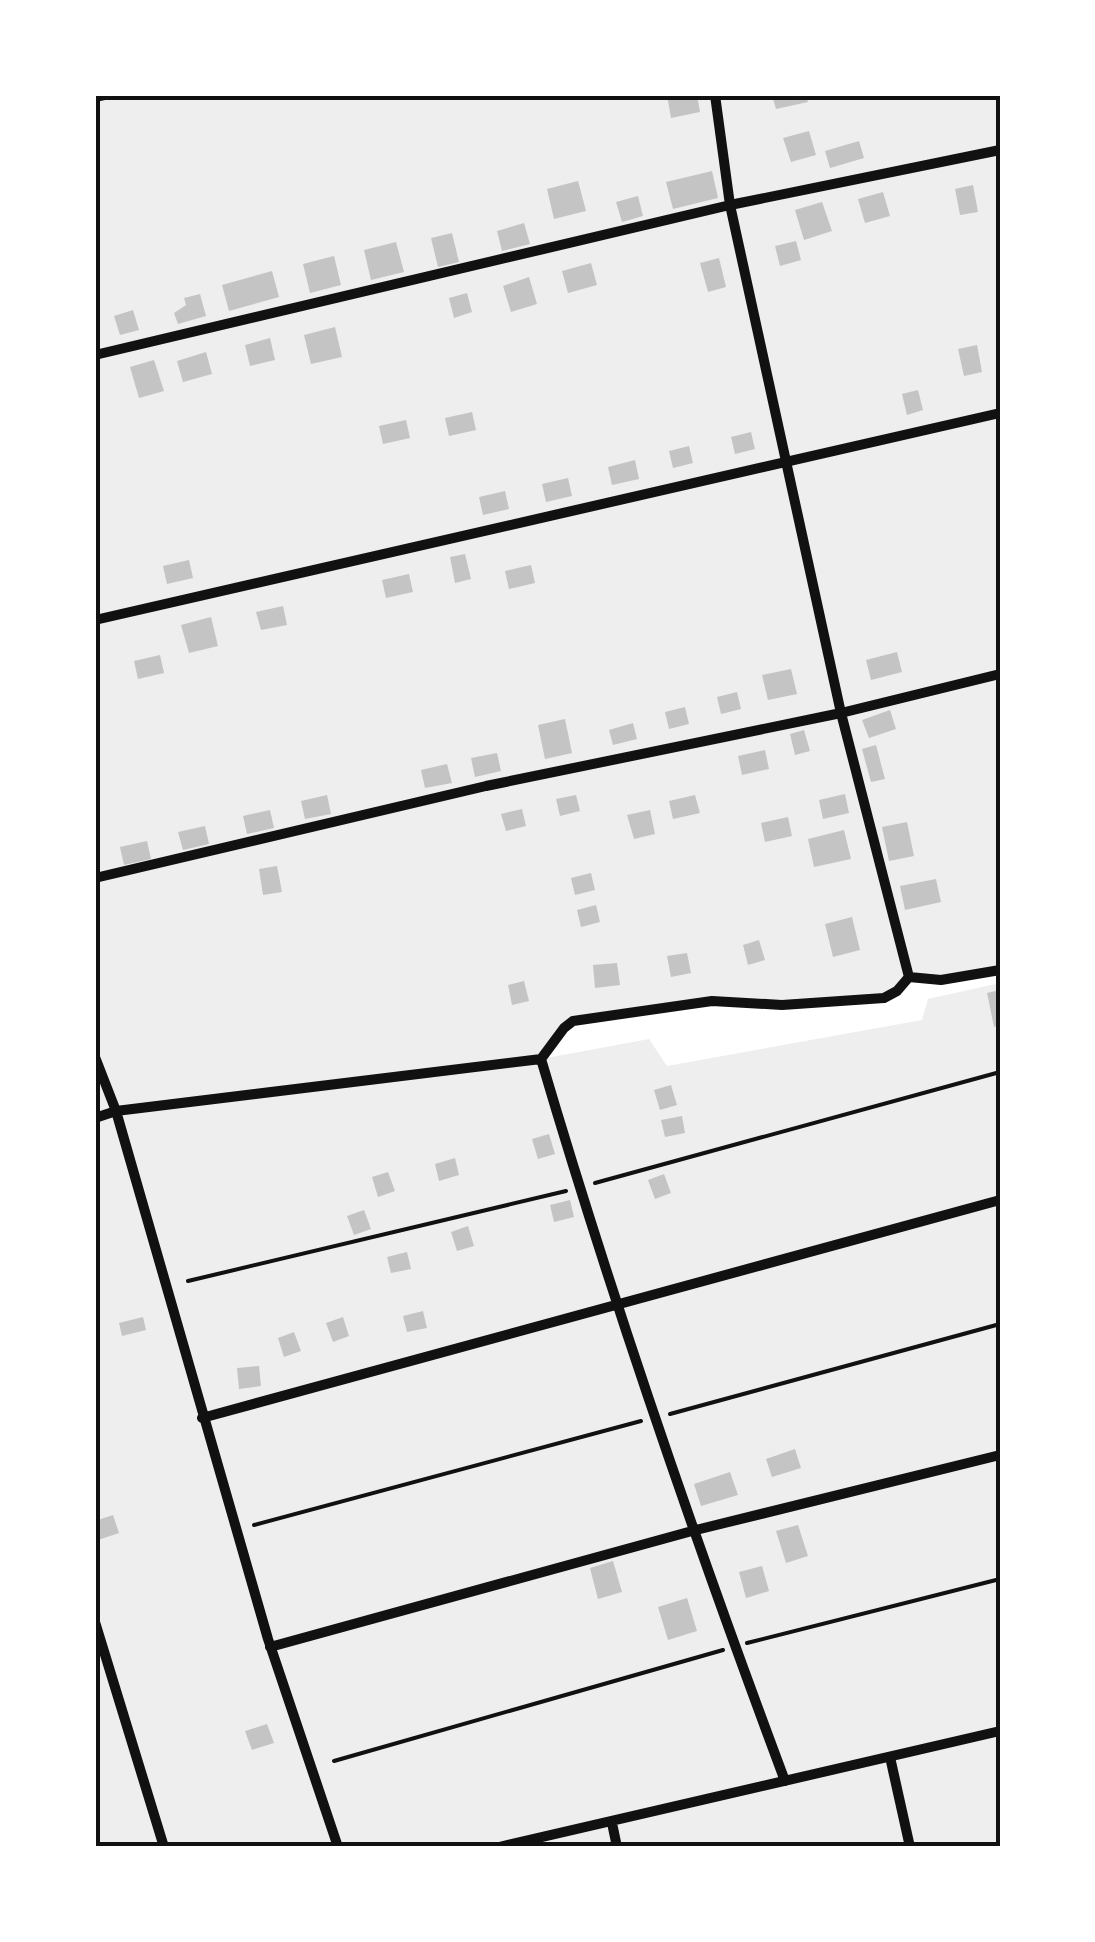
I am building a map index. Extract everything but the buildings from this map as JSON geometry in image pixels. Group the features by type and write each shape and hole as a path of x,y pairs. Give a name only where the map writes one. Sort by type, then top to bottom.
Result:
{"street":[{"path":"95,97 104,95"},
{"path":"715,95 730,204 840,712 909,977"},
{"path":"95,355 730,204 1000,150"},
{"path":"95,620 1000,414"},
{"path":"95,878 486,786 840,712 1000,674"},
{"path":"909,977 941,980 1000,970"},
{"path":"95,1118 116,1112 541,1060 564,1028 573,1022 712,1001 782,1005 884,998 897,991 909,977"},
{"path":"95,1057 116,1112 270,1647 338,1847"},
{"path":"541,1060 692,1532 785,1781"},
{"path":"202,1418 1000,1200"},
{"path":"270,1647 692,1532 1000,1455"},
{"path":"95,1622 164,1847"},
{"path":"499,1847 1000,1730"},
{"path":"890,1757 910,1847"},
{"path":"612,1822 617,1847"}],"path":[{"path":"188,1281 579,1188 1000,1072"},
{"path":"254,1525 1000,1324"},
{"path":"334,1760 735,1647 1000,1579"}],"shaded area":[{"path":"95,95 1000,95 1000,969 905,982 890,995 716,1006 573,1021 541,1059 649,1039 667,1066 922,1020 928,999 1000,983 1000,1847 95,1847"}]}
